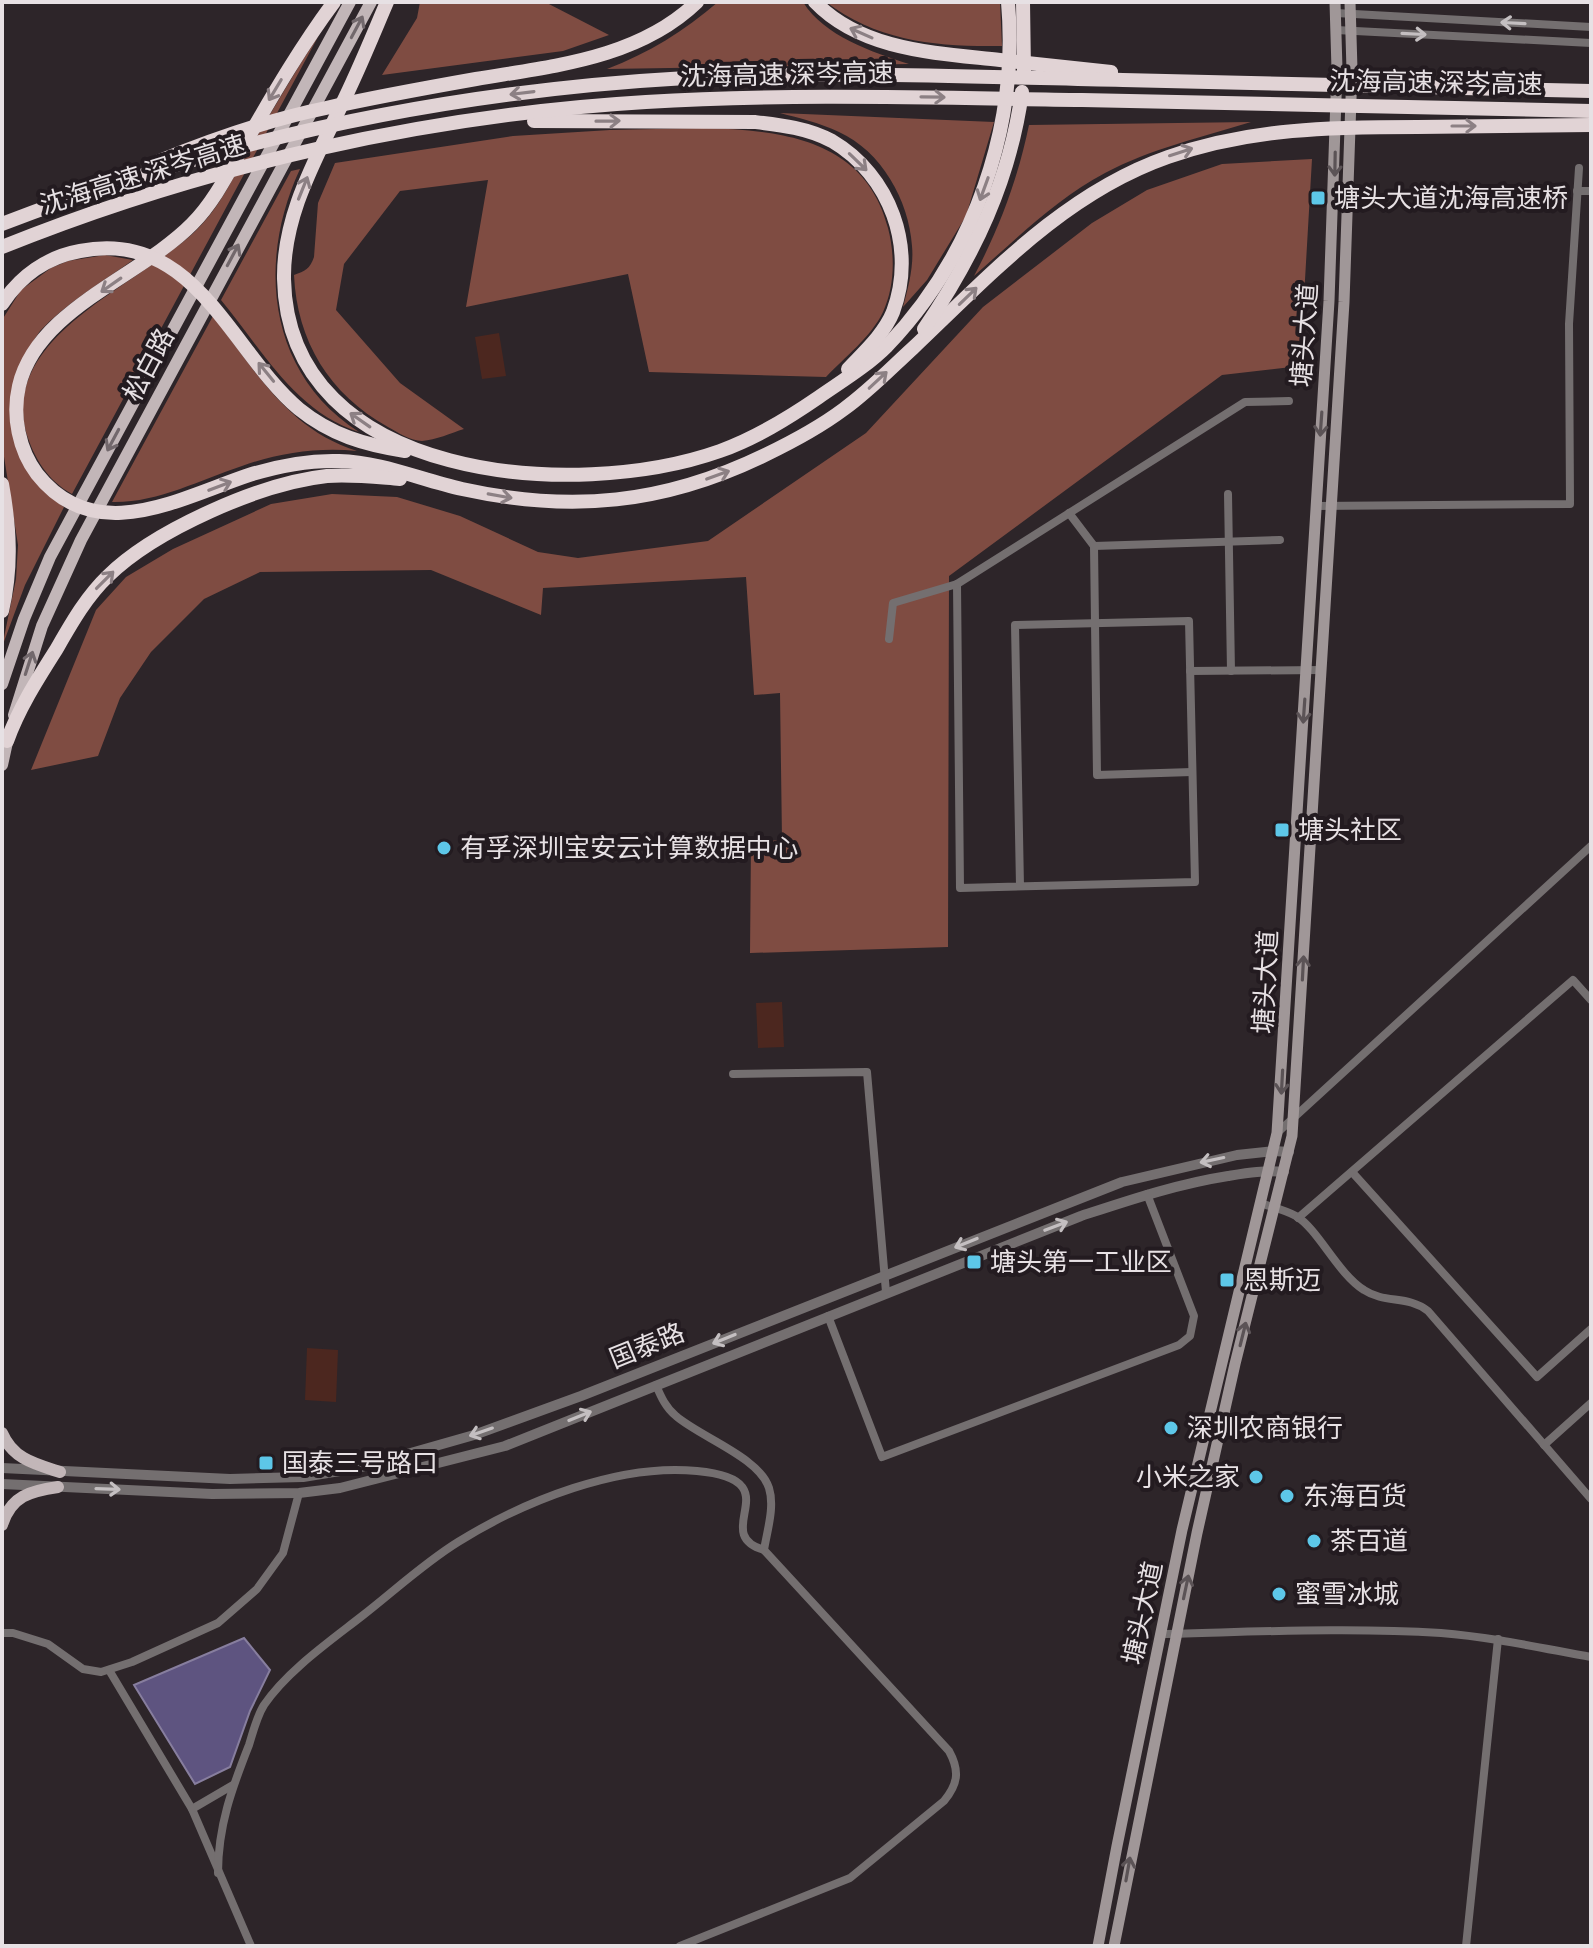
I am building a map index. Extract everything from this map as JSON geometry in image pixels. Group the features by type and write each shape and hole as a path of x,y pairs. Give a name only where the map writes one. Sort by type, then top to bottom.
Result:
{"highway":[{"path":"334,2 296,57 201,215 173,241 62,320 36,347 19,384 17,426 23,447 38,474 60,496 86,508 114,514 146,510 267,469 342,461 366,464 500,497 569,504 619,500 694,483 745,465 823,423 871,387 1030,238 1065,210 1116,179 1194,148 1249,136 1305,129 1591,125"},
{"path":"387,2 295,208 286,252 285,298 301,351 331,396 379,433 429,454"},
{"path":"87,193 206,142 294,115 604,54 648,35 697,2"},
{"path":"815,2 841,24 886,43 1063,73"},
{"path":"2,304 20,280 52,259 69,253 106,248 145,256 180,275 214,306 271,379 297,407 329,430 372,445 518,472 574,475 638,472 679,464 773,427 885,348 907,324 949,264 973,216 993,163 1002,128 1009,68 1008,2"},
{"path":"911,349 961,273 999,191 1014,139 1022,94 1025,43 1023,2"},
{"name":"沈海高速 深岑高速","path":"2,224 87,193 265,140 397,112 553,90 687,78 801,75 964,77 1063,73 1203,82 1591,91"},
{"name":"沈海高速 深岑高速","path":"2,247 186,184 269,162 474,121 588,107 694,99 857,96 1591,111"},
{"path":"474,121 755,122 785,125 809,132 830,140 850,154 878,184 888,201 899,235 901,274 892,314 882,331 829,390"},
{"path":"7,741 27,696 90,595 126,560 148,545 253,494 301,480 352,475 424,480"},
{"path":"2,484 10,545 2,611"}],"main road":[{"name":"松白路","path":"2,684 24,619 50,557 350,2"},
{"name":"松白路","path":"2,765 42,626 87,529 371,2"},
{"name":"塘头大道","path":"1098,1946 1206,1425 1277,1133 1334,215 1335,8"},
{"name":"塘头大道","path":"1114,1946 1176,1633 1235,1364 1289,1152 1294,1117 1349,215 1350,8"},
{"path":"2,1433 12,1450 21,1457 60,1472"},
{"path":"2,1525 18,1498 37,1490 58,1487"}],"street":[{"path":"1335,8 1591,27"},
{"path":"1336,30 1591,43"},
{"path":"1316,506 1570,504 1569,324 1579,168"},
{"path":"1577,191 1591,191"},
{"path":"889,639 893,603 957,584 1245,402 1289,401"},
{"path":"1228,494 1231,671"},
{"path":"1069,513 1094,546 1097,775 1192,772"},
{"path":"1094,546 1280,540"},
{"path":"957,584 960,888 1195,882 1189,621 1015,625 1020,886"},
{"path":"1190,671 1321,670"},
{"path":"1277,1133 1591,846"},
{"path":"1298,1218 1573,980 1591,1000"},
{"path":"733,1074 867,1072 886,1292"},
{"name":"国泰路","path":"2,1468 230,1479 303,1477 358,1468 487,1430 1122,1182 1237,1155 1289,1152"},
{"name":"国泰路","path":"2,1484 212,1494 299,1493 340,1488 505,1446 1081,1216 1194,1181 1269,1170 1284,1172"},
{"path":"1352,1172 1537,1377 1591,1329"},
{"path":"828,1316 882,1457 1179,1345 1190,1336 1194,1316 1147,1194"},
{"path":"1260,1203 1298,1218 1361,1289 1385,1299 1417,1302 1428,1311 1591,1499"},
{"path":"656,1385 674,1415 760,1472 769,1488 771,1506 764,1550"},
{"path":"1544,1445 1591,1403"},
{"path":"218,1873 223,1819 263,1706 307,1659 456,1543 513,1512 573,1489 636,1472 668,1469 699,1471 730,1477 739,1482 747,1500 743,1535 747,1542 764,1550 949,1751 956,1764 957,1777 953,1791 944,1801 850,1878 680,1946"},
{"path":"2,1633 13,1633 48,1644 91,1672 132,1662 218,1623 257,1589 283,1553 299,1493"},
{"path":"1161,1634 1385,1631 1498,1639 1591,1657"},
{"path":"1466,1946 1498,1639"},
{"path":"109,1670 192,1809 251,1946"},
{"path":"192,1809 233,1785"}],"shaded area":[{"path":"420,2 545,2 609,35 563,51 382,75 417,18"},
{"path":"718,2 803,2 812,14 836,33 865,48 909,64 607,69 666,40"},
{"path":"826,2 1000,2 1002,46 932,43 888,34 867,26"},
{"path":"319,35 72,494 55,482 43,468 26,432 24,396 36,365 57,337 86,311 180,244 204,222 222,198"},
{"path":"780,113 994,122 966,216 927,280 903,307 909,285 912,246 905,211 890,179 868,151 854,140 824,126"},
{"path":"1251,122 1158,150 1087,183 1053,207 974,276 1007,202 1029,125"},
{"path":"703,128 761,132 816,145 840,157 860,175 877,198 892,249 892,281 887,302 872,330 826,377 649,372 628,274 466,307 488,180 400,191 344,264 336,310 400,383 464,429 422,441 404,436 349,399 320,363 302,322 294,275 307,269 314,257 318,203 335,163 513,136"},
{"path":"1312,159 1300,366 1222,375 949,576 948,947 750,953 751,842 782,840 780,693 754,695 746,577 543,588 541,615 431,570 260,572 204,599 151,652 120,698 98,756 31,770 96,610 126,577 173,549 271,504 332,494 397,497 460,516 538,552 578,558 708,541 866,433 983,307 1092,223 1147,190 1222,164"},
{"path":"300,169 286,204 278,241 276,277 279,313 289,347 305,379 328,408 359,432 336,423 298,394 265,358 221,300 291,171"},
{"path":"105,255 133,260 73,302 40,331 27,352 18,376 14,425 19,448 29,471 44,490 64,507 25,585 2,647 16,579 18,545 2,444 2,320 21,290 51,268 68,261"},
{"path":"213,316 274,396 292,413 332,441 357,451 284,454 162,495 112,502"},
{"path":"499,333 506,376 482,379 475,337"},
{"path":"782,1002 784,1047 758,1048 756,1003"},
{"path":"307,1348 338,1350 336,1402 305,1400"},
{"path":"244,1638 270,1670 250,1711 230,1767 195,1784 134,1685"}],"place":[{"name":"塘头大道沈海高速桥","path":"1318,198"},
{"name":"塘头社区","path":"1282,830"},
{"name":"有孚深圳宝安云计算数据中心","path":"444,848"},
{"name":"塘头第一工业区","path":"974,1262"},
{"name":"恩斯迈","path":"1227,1280"},
{"name":"深圳农商银行","path":"1171,1428"},
{"name":"国泰三号路口","path":"266,1463"},
{"name":"小米之家","path":"1256,1477"},
{"name":"东海百货","path":"1287,1496"},
{"name":"茶百道","path":"1314,1541"},
{"name":"蜜雪冰城","path":"1279,1594"}]}
